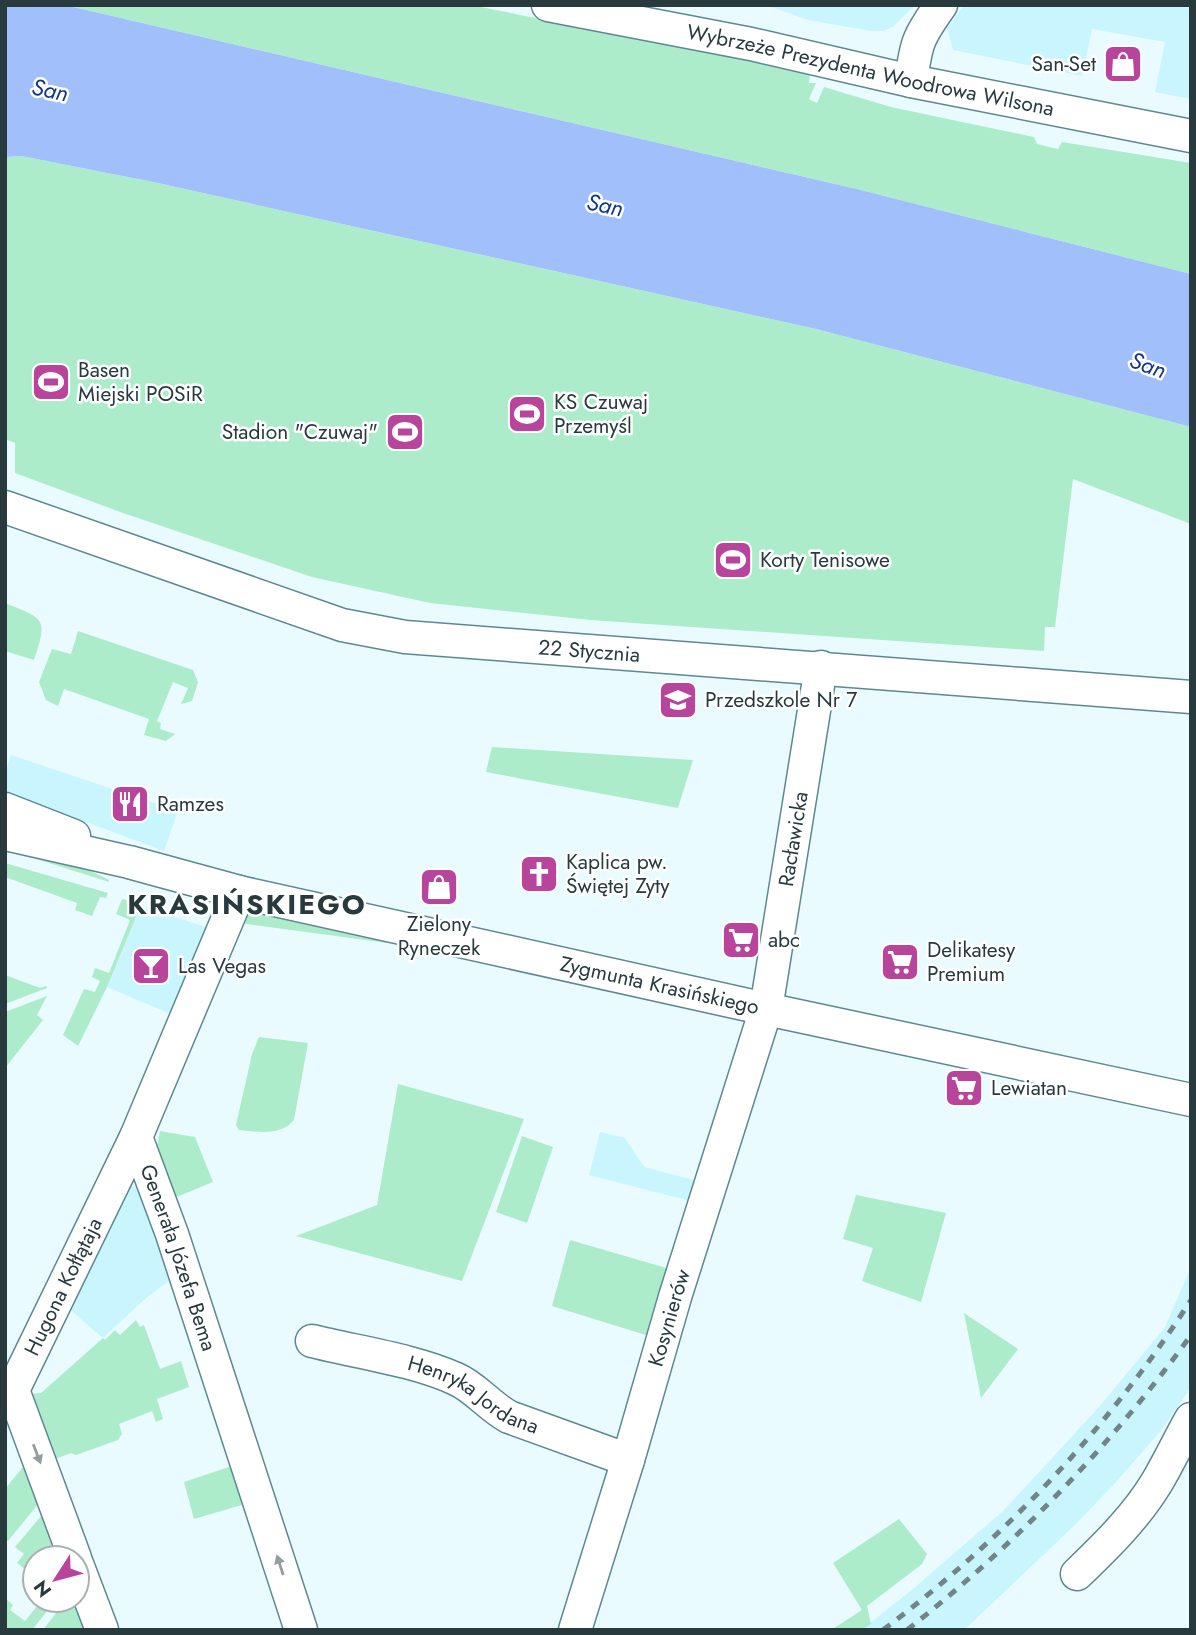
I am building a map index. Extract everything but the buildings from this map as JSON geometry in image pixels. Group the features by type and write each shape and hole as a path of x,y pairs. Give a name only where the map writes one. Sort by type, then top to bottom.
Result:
{"street":[{"name":"Wybrzeże Prezydenta Woodrowa Wilsona","path":"548,5 751,44 911,81 1191,136"},
{"path":"911,81 916,46 925,26 941,5"},
{"name":"22 Stycznia","path":"5,507 342,625 405,637 1191,697"},
{"name":"Racławicka","path":"766,1009 821,667"},
{"name":"Zygmunta Krasińskiego","path":"5,809 55,827 129,862"},
{"name":"Zygmunta Krasińskiego","path":"5,834 129,862 239,892 1191,1100"},
{"name":"Generała Józefa Bema","path":"239,892 136,1137 172,1234 301,1630"},
{"name":"Kosynierów","path":"575,1630 675,1297 766,1009"},
{"name":"Hugona Kołłątaja","path":"70,1544 13,1390 136,1137"},
{"name":"Henryka Jordana","path":"312,1341 417,1366 458,1379 500,1413 628,1460"},
{"path":"1077,1574 1113,1539 1138,1509 1156,1484 1191,1419"},
{"path":"91,1601 102,1630"}],"shaded area":[{"path":"760,5 915,5 894,26 884,31 871,31 808,20"},
{"path":"964,5 1191,5 1191,99 1155,92 1165,42 1092,29 1082,76 953,50 947,28"},
{"path":"11,755 178,811 164,851 5,792 5,774"},
{"path":"141,906 212,929 173,1015 107,987"},
{"path":"600,1132 625,1138 644,1167 697,1181 690,1201 589,1175"},
{"path":"141,1186 163,1242 160,1250 170,1280 103,1338 68,1308 128,1187"},
{"path":"1191,1267 1191,1387 1159,1433 1115,1483 1076,1524 964,1630 861,1630 1003,1511 1100,1406 1165,1327"}],"green space":[{"path":"65,5 471,5 810,73 809,83 816,83 809,99 817,103 824,87 891,107 1034,137 1037,144 1058,149 1062,142 1191,163 1191,274 861,190"},
{"name":"KS Czuwaj Przemyśl","path":"21,156 153,182 816,329 1191,427 1191,524 1073,479 1055,627 1045,627 1044,651 590,620 430,603 312,577 15,473 15,443 5,439 5,157"},
{"path":"5,603 28,613 40,622 41,636 34,660 5,651"},
{"path":"78,631 193,670 198,682 192,701 181,704 188,688 173,682 157,721 161,723 160,729 175,734 166,741 144,735 149,719 64,689 58,706 46,700 39,682 52,649 71,654"},
{"path":"492,747 693,760 678,808 486,772"},
{"path":"5,849 81,866 109,882"},
{"path":"5,863 108,893 106,898 100,897 92,916 75,910 77,903 5,877"},
{"path":"122,899 142,903 107,987 78,1046 63,1035 84,989 95,992 100,981 92,977 95,968 109,973 130,920 116,914"},
{"path":"257,911 395,944 240,923 244,916"},
{"path":"5,975 40,988 47,988 5,1004"},
{"path":"47,996 37,1015 43,1020 5,1068 5,1012"},
{"path":"259,1037 308,1043 294,1120 283,1129 269,1132 239,1130 236,1125 252,1054"},
{"path":"398,1084 524,1119 462,1281 296,1236 377,1205"},
{"path":"160,1131 195,1137 213,1182 174,1198 157,1147"},
{"path":"522,1136 553,1147 527,1223 496,1212"},
{"path":"856,1195 946,1213 921,1302 862,1281 873,1248 843,1239"},
{"path":"570,1240 670,1269 649,1336 552,1306"},
{"path":"964,1313 1018,1349 981,1398"},
{"path":"136,1320 140,1327 144,1325 160,1369 181,1361 189,1387 157,1399 163,1419 156,1422 152,1411 119,1424 122,1434 118,1440 76,1455 71,1453 55,1459 29,1394 41,1393 103,1338 105,1340 115,1330 120,1335"},
{"path":"232,1466 245,1504 194,1519 184,1482"},
{"path":"25,1467 39,1503 8,1541 5,1539 5,1489"},
{"path":"42,1515 54,1544 21,1544 21,1552 15,1547"},
{"path":"899,1519 927,1554 922,1564 867,1606 871,1624 861,1630 831,1630 862,1610 833,1563"},
{"path":"5,1598 13,1605 10,1610 25,1621 31,1614 45,1614 32,1630 5,1630"},
{"path":"55,1614 80,1614 86,1630 43,1630"}],"water":[{"name":"San","path":"5,5 65,5 861,190 1191,274 1191,427 816,329 153,182 21,156 5,157"}],"railway":[{"path":"883,1630 971,1557 1052,1479 1125,1393 1191,1300"},
{"path":"907,1630 986,1564 1059,1493 1128,1416 1191,1335"}],"place":[{"name":"San-Set","path":"1123,64"},
{"name":"Basen Miejski POSiR","path":"51,382"},
{"name":"KS Czuwaj Przemyśl","path":"527,414"},
{"name":"Stadion \"Czuwaj\"","path":"405,432"},
{"name":"Korty Tenisowe","path":"733,560"},
{"name":"Przedszkole Nr 7","path":"678,700"},
{"name":"Ramzes","path":"130,804"},
{"name":"Kaplica pw. Świętej Zyty","path":"539,874"},
{"name":"Zielony Ryneczek","path":"439,887"},
{"name":"abc","path":"741,940"},
{"name":"Delikatesy Premium","path":"900,962"},
{"name":"Las Vegas","path":"151,966"},
{"name":"Lewiatan","path":"964,1088"}],"district":[{"name":"KRASIŃSKIEGO","path":"247,904"}]}
